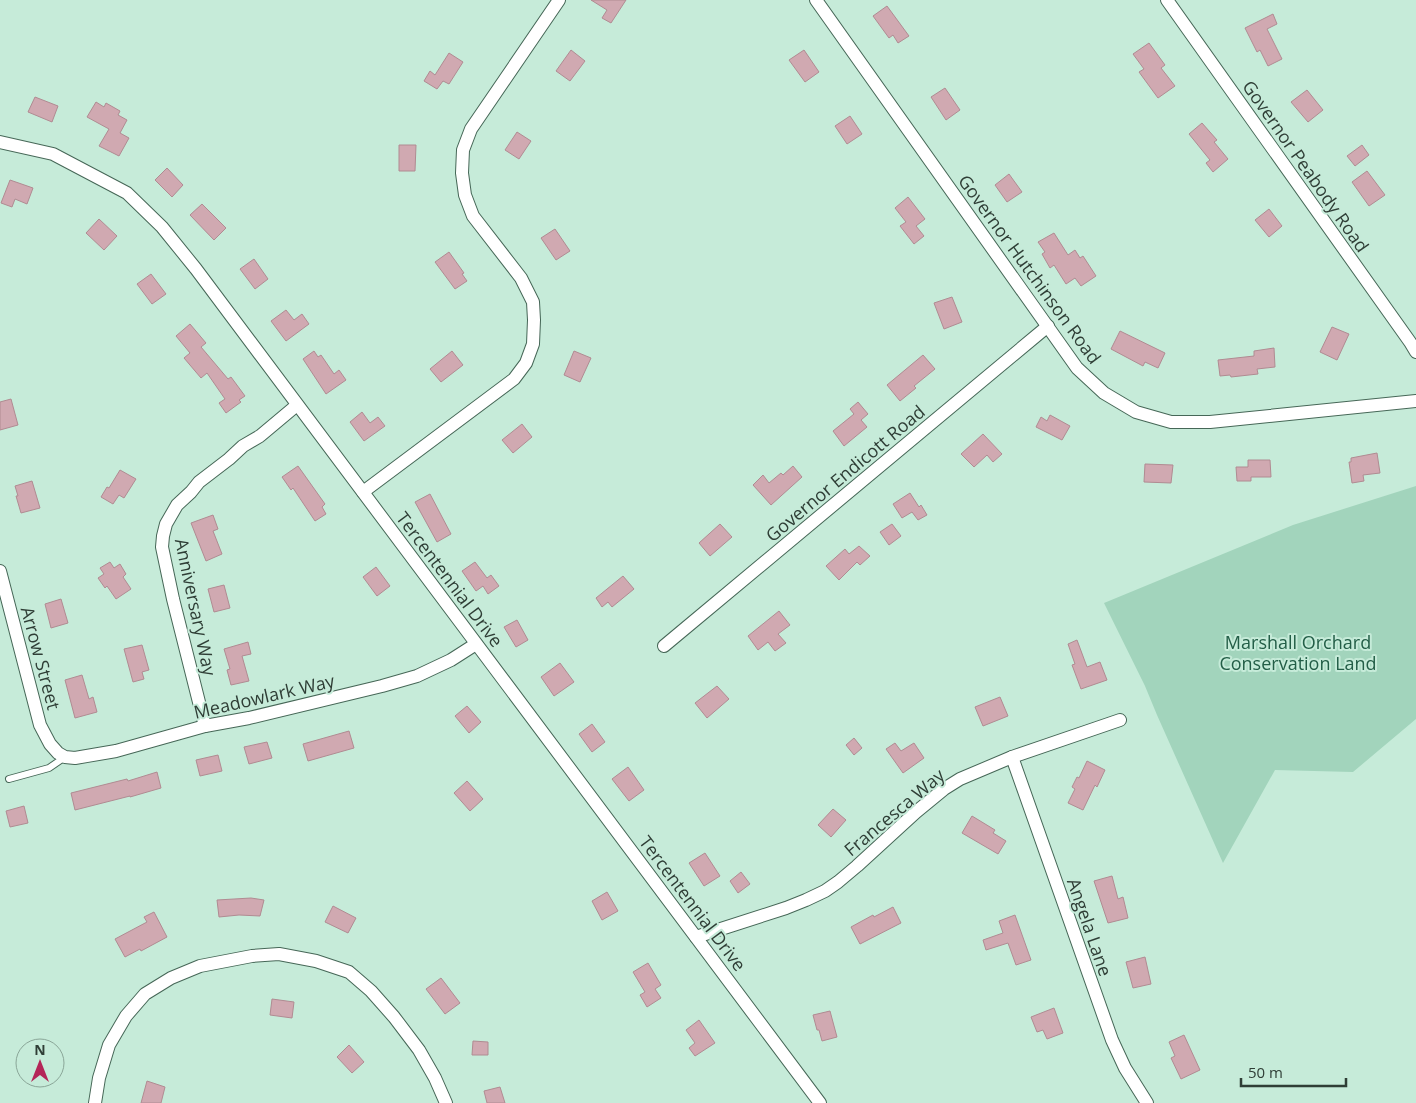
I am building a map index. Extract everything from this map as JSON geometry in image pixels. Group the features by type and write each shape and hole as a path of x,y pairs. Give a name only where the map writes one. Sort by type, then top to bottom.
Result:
{"street":[{"path":"363,492 514,379 526,363 533,344 534,320 532,302 521,278 473,216 465,195 462,172 463,150 471,128 559,0"},
{"name":"Governor Hutchinson Road","path":"816,0 1077,368 1104,393 1136,412 1171,422 1210,422 1416,401"},
{"name":"Governor Peabody Road","path":"1167,0 1416,352"},
{"name":"Tercentennial Drive","path":"0,142 52,154 127,193 162,227 196,269 820,1103"},
{"name":"Governor Endicott Road","path":"664,646 1048,326"},
{"name":"Anniversary Way","path":"205,726 162,547 166,524 177,504 199,482 243,446 260,436 297,405"},
{"name":"Arrow Street","path":"0,571 40,725 50,744 60,754"},
{"name":"Meadowlark Way","path":"60,754 75,758 116,751 205,726 248,718 382,686 418,676 451,660 476,644"},
{"name":"Francesca Way","path":"696,936 786,908 825,891 916,812 944,789 960,779 1012,757 1120,720"},
{"name":"Angela Lane","path":"1012,757 1112,1040 1146,1103"},
{"path":"95,1103 99,1078 109,1045 126,1016 145,994 171,978 200,966 252,956 279,954 316,961 349,972 371,990 419,1050 435,1078 446,1103"}],"lane":[{"path":"9,779 49,768 60,754"}],"green space":[{"name":"Marshall Orchard Conservation Land","path":"1416,486 1416,719 1353,772 1275,770 1223,863 1145,686 1104,603 1293,525"}],"building":[{"path":"591,0 626,0 611,23 602,18 607,10"},
{"path":"887,6 909,36 898,43 893,35 889,38 873,16"},
{"path":"1273,14 1277,24 1267,29 1282,59 1268,66 1260,50 1257,52 1245,28"},
{"path":"1149,43 1165,65 1161,68 1175,86 1158,98 1139,72 1144,69 1133,54"},
{"path":"571,50 585,61 570,81 556,71"},
{"path":"804,50 819,72 805,82 789,60"},
{"path":"449,53 463,62 449,84 443,81 437,89 424,81 430,71 435,75"},
{"path":"945,88 960,110 946,120 931,97"},
{"path":"1307,90 1323,110 1308,122 1291,102"},
{"path":"35,97 58,106 52,122 28,112"},
{"path":"96,102 104,107 106,103 120,111 118,115 127,120 120,133 129,138 119,156 99,146 109,129 87,117"},
{"path":"850,116 862,134 847,144 835,126"},
{"path":"1202,123 1217,140 1214,142 1228,159 1213,172 1206,163 1210,160 1189,134"},
{"path":"517,132 531,141 519,159 505,150"},
{"path":"399,145 416,145 415,171 399,171"},
{"path":"1362,145 1369,155 1355,166 1347,156"},
{"path":"167,168 183,185 172,197 155,180"},
{"path":"1367,171 1385,195 1369,206 1352,182"},
{"path":"1009,174 1022,192 1007,202 995,185"},
{"path":"10,180 33,188 27,204 15,199 12,207 1,203"},
{"path":"908,197 925,219 916,226 924,236 914,244 900,226 906,222 895,208"},
{"path":"202,204 226,228 214,240 190,215"},
{"path":"1269,209 1282,226 1269,237 1255,220"},
{"path":"99,219 117,236 104,250 86,233"},
{"path":"555,229 570,251 556,260 541,238"},
{"path":"1054,233 1068,255 1075,250 1080,258 1083,256 1096,276 1081,286 1075,278 1066,284 1054,265 1050,268 1042,254 1045,252 1038,242"},
{"path":"449,252 464,273 462,274 467,281 455,289 435,262"},
{"path":"254,259 268,279 255,289 240,269"},
{"path":"151,274 166,294 152,304 137,284"},
{"path":"952,297 962,322 944,329 934,303"},
{"path":"286,310 294,320 302,314 309,324 286,341 271,321"},
{"path":"190,324 206,343 201,347 228,379 231,377 245,396 239,400 241,402 226,413 219,403 225,399 207,373 201,378 184,358 190,353 176,336"},
{"path":"1332,327 1349,334 1337,360 1320,352"},
{"path":"1120,331 1165,353 1158,368 1145,362 1143,366 1111,349"},
{"path":"1274,348 1275,367 1257,369 1258,374 1231,377 1230,375 1220,376 1218,360 1254,356 1254,351"},
{"path":"314,351 318,357 321,355 334,374 339,370 346,380 326,394 303,359"},
{"path":"452,351 463,365 441,382 430,369"},
{"path":"574,351 591,358 580,382 564,375"},
{"path":"923,355 935,369 914,386 916,388 900,401 887,385"},
{"path":"11,399 18,425 0,430 0,402"},
{"path":"858,402 868,414 861,420 867,427 844,446 833,431 854,414 850,409"},
{"path":"362,412 370,423 378,417 385,426 364,441 350,422"},
{"path":"1050,415 1070,426 1062,440 1036,427 1041,417 1047,421"},
{"path":"522,424 532,437 513,453 502,440"},
{"path":"983,434 1002,454 993,462 987,455 974,467 961,454"},
{"path":"1377,453 1380,473 1363,475 1364,481 1352,483 1349,462 1351,462 1351,458"},
{"path":"1248,460 1270,460 1271,477 1251,477 1251,481 1237,481 1236,467 1248,467"},
{"path":"1145,464 1173,465 1171,483 1144,482"},
{"path":"298,466 325,504 322,507 326,514 315,521 293,488 291,490 282,477"},
{"path":"793,466 802,477 771,505 753,485 763,475 769,483 781,473 783,475"},
{"path":"120,470 136,479 124,498 119,495 113,504 101,497"},
{"path":"32,481 40,508 21,513 15,486"},
{"path":"910,493 927,515 918,520 912,512 902,518 893,504"},
{"path":"430,494 451,534 437,542 415,502"},
{"path":"213,515 218,529 213,531 222,554 206,561 191,523"},
{"path":"720,524 732,537 710,556 699,543"},
{"path":"892,524 901,536 889,545 880,532"},
{"path":"859,546 870,556 860,565 857,562 839,580 826,566 845,549 849,554"},
{"path":"110,562 114,568 120,564 126,574 123,577 131,589 116,599 107,586 105,588 98,578 104,574 100,568"},
{"path":"475,562 487,578 491,575 499,586 488,594 483,586 476,591 462,571"},
{"path":"376,567 390,586 377,596 363,577"},
{"path":"623,576 634,589 612,607 608,602 602,607 596,598"},
{"path":"224,585 230,608 214,612 208,589"},
{"path":"61,599 68,623 51,628 45,604"},
{"path":"779,611 790,625 778,634 786,643 775,651 768,642 758,650 748,636"},
{"path":"517,620 528,640 516,647 504,627"},
{"path":"1077,640 1087,667 1100,662 1107,680 1081,689 1072,665 1075,664 1068,644"},
{"path":"248,642 251,654 242,656 249,681 231,685 227,670 230,669 224,649"},
{"path":"142,645 149,670 142,672 144,679 133,682 124,649"},
{"path":"560,663 574,682 554,696 541,677"},
{"path":"82,675 89,699 93,697 97,712 75,718 65,680"},
{"path":"717,686 729,699 707,718 695,703"},
{"path":"1000,697 1008,716 983,726 975,707"},
{"path":"467,706 481,722 469,733 455,716"},
{"path":"592,724 605,742 592,752 579,734"},
{"path":"349,731 354,748 308,761 303,744"},
{"path":"854,738 862,748 854,755 846,745"},
{"path":"267,742 272,758 249,764 244,747"},
{"path":"895,743 901,751 914,743 924,758 903,773 886,749"},
{"path":"218,755 222,771 200,776 196,760"},
{"path":"1087,761 1105,770 1097,787 1095,785 1083,810 1068,803 1075,789 1072,787 1077,777 1079,778"},
{"path":"628,767 644,790 629,801 612,779"},
{"path":"157,772 161,788 75,810 71,793 127,779 128,781"},
{"path":"467,781 483,799 470,811 454,793"},
{"path":"24,806 28,823 10,827 6,811"},
{"path":"833,809 846,820 831,837 818,825"},
{"path":"972,816 995,830 993,833 1006,841 998,854 962,833"},
{"path":"705,853 720,876 704,886 689,863"},
{"path":"741,872 750,884 738,893 730,881"},
{"path":"1112,876 1118,899 1123,897 1128,918 1108,923 1094,881"},
{"path":"607,892 618,911 602,920 592,901"},
{"path":"251,898 264,900 260,916 239,915 219,917 217,900"},
{"path":"333,906 356,918 348,933 325,922"},
{"path":"893,907 901,923 860,944 851,927"},
{"path":"154,912 167,937 125,957 115,939 147,922 144,917"},
{"path":"1015,915 1031,960 1016,965 1008,943 986,950 983,940 1003,933 999,921"},
{"path":"1145,957 1151,984 1133,988 1126,962"},
{"path":"648,963 661,985 655,989 661,998 647,1007 640,995 645,992 633,972"},
{"path":"441,978 460,1003 445,1014 426,989"},
{"path":"272,999 294,1002 292,1018 270,1015"},
{"path":"1054,1008 1063,1033 1047,1039 1043,1030 1037,1032 1031,1017"},
{"path":"830,1011 837,1037 822,1041 813,1015"},
{"path":"699,1020 715,1043 695,1056 689,1048 695,1043 686,1030"},
{"path":"1184,1035 1200,1070 1181,1079 1171,1058 1175,1056 1169,1042"},
{"path":"473,1041 488,1042 488,1055 472,1055"},
{"path":"349,1045 364,1062 352,1073 337,1057"},
{"path":"147,1081 165,1087 161,1103 141,1103"},
{"path":"500,1087 505,1103 487,1103 484,1091"}]}
